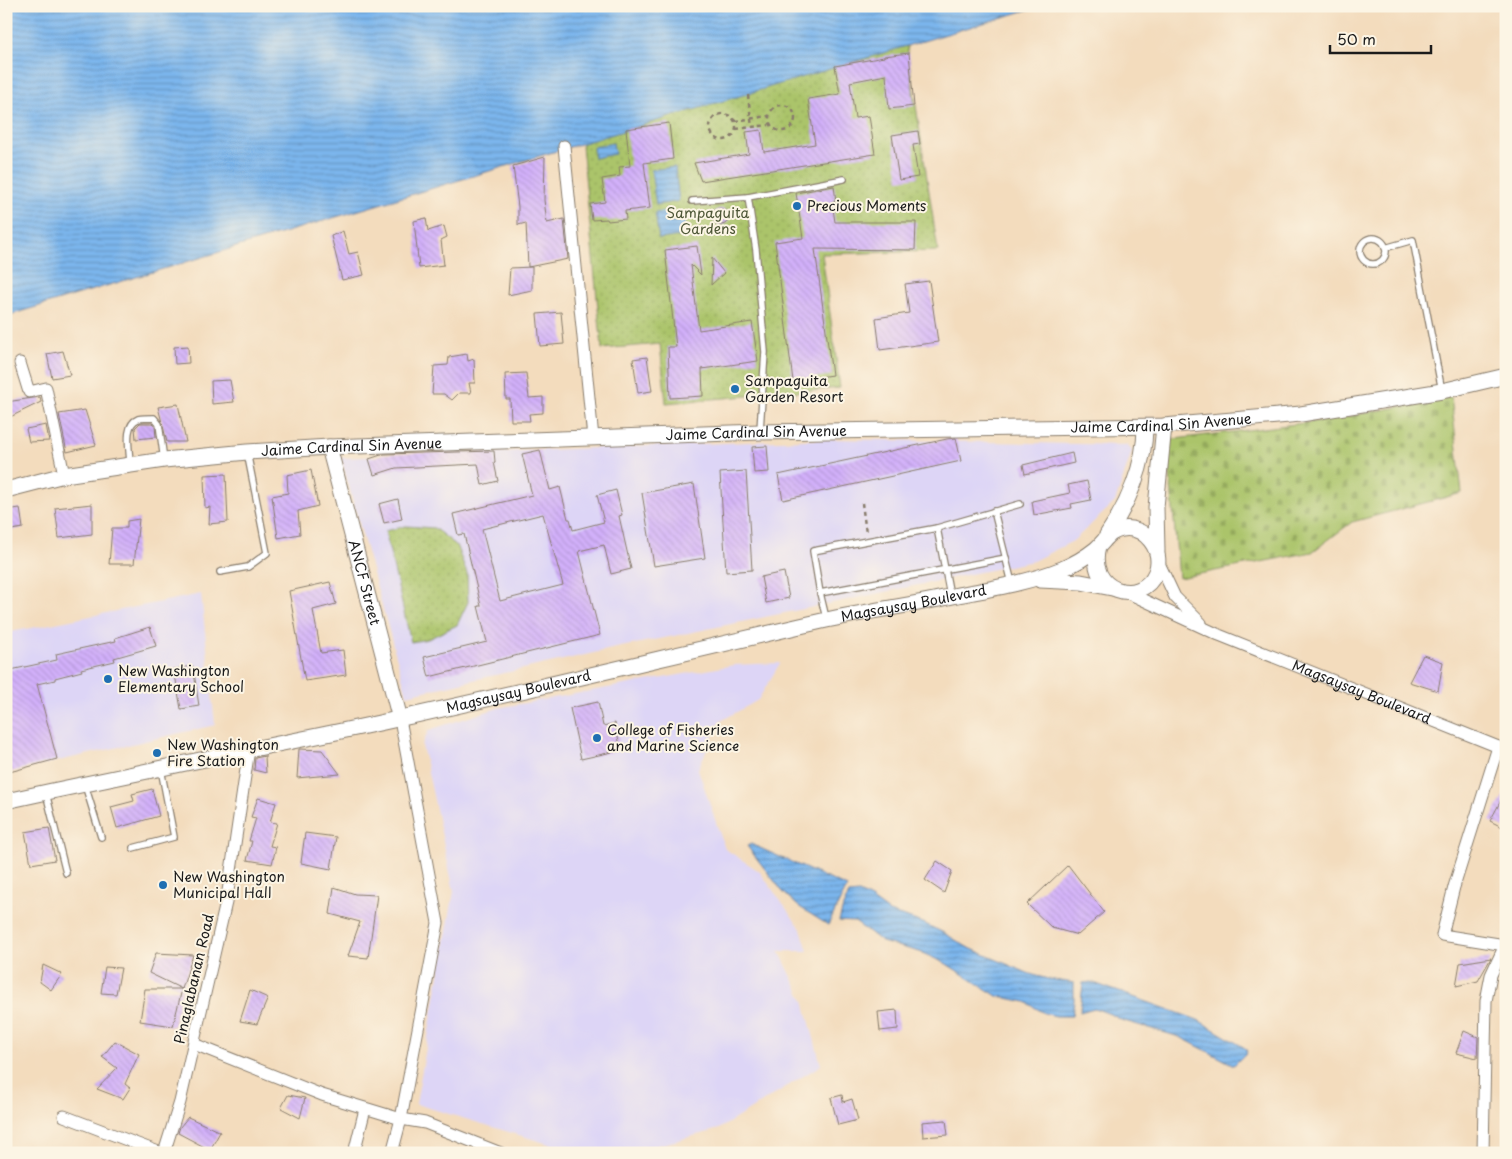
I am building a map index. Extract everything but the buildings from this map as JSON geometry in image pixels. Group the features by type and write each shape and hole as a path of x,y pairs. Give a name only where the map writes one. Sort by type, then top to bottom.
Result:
{"main road":[{"name":"Jaime Cardinal Sin Avenue","path":"6,490 64,475 164,460 246,452 329,447 760,432 1164,426 1301,414 1442,391 1506,376"},
{"name":"Magsaysay Boulevard","path":"1158,556 1156,507 1164,426"},
{"name":"Magsaysay Boulevard","path":"6,802 400,719 827,620 1029,580 1062,569 1082,559 1101,543 1118,519 1143,458 1145,427"},
{"name":"ANCF Street","path":"329,447 400,719"},
{"path":"1123,529 1134,530 1148,538 1158,556 1157,569 1147,584 1140,589 1117,590 1105,582 1099,575 1096,566 1096,556 1101,543 1113,532 1123,529"},
{"name":"Magsaysay Boulevard","path":"1029,580 1081,582 1117,590"}],"street":[{"path":"564,146 593,438"},
{"path":"20,363 29,392 46,388 64,475"},
{"name":"Magsaysay Boulevard","path":"1158,556 1175,597 1200,622 1219,635"},
{"name":"Magsaysay Boulevard","path":"1117,590 1153,604 1219,635 1502,748"},
{"path":"392,1153 401,1119 438,923 400,719"},
{"path":"1483,1153 1486,1001 1492,975 1506,944 1442,935 1454,887 1502,748"},
{"name":"Pinaglabanan Road","path":"162,1153 180,1102 228,898 249,750"},
{"path":"194,1044 322,1095 401,1119 425,1123 502,1153"},
{"path":"354,1153 365,1109"},
{"path":"64,1116 162,1153"}],"lane":[{"path":"692,201 748,197 844,179"},
{"path":"748,197 756,250 765,352 760,432"},
{"path":"1369,238 1381,241 1385,248 1384,256 1374,264 1366,262 1360,255 1362,243 1369,238"},
{"path":"1385,248 1413,240 1442,391"},
{"path":"130,466 128,434 134,422 140,418 154,418 159,424 164,460"},
{"path":"220,572 248,567 267,553 246,452"},
{"path":"827,620 813,552 937,528 1020,504"},
{"path":"994,511 1012,583"},
{"path":"937,528 950,597"},
{"path":"820,593 944,568 1006,558"},
{"path":"133,848 174,837 161,769"},
{"path":"85,785 101,837"},
{"path":"46,793 66,873"}],"path":[{"path":"748,95 752,127"},
{"path":"784,105 791,108 795,116 793,125 786,130 777,130 770,124 768,116 776,106 784,105"},
{"path":"717,115 729,115 735,121 736,129 732,137 723,140 715,137 710,130 711,121 717,115"},
{"path":"735,121 768,116"},
{"path":"736,129 770,124"},
{"path":"862,503 867,542"}],"shaded area":[{"path":"831,439 1127,445 1132,451 1115,502 1073,541 1033,561 611,649 407,695 341,458"},
{"name":"New Washington Elementary School","path":"201,594 215,725 6,773 6,633"},
{"path":"780,663 758,700 719,722 698,769 725,849 759,871 801,929 808,951 779,951 804,1001 821,1065 719,1129 630,1153 579,1153 416,1104 454,891 422,745 429,730 498,708 734,665"}],"green space":[{"name":"Sampaguita Gardens","path":"906,40 938,251 822,254 840,388 666,403 660,344 602,349 581,135"},
{"path":"1451,397 1462,493 1352,522 1312,552 1179,578 1167,440 1328,420"},
{"path":"406,526 434,528 456,545 467,573 468,602 457,625 428,639 411,642 385,531"}],"water":[{"path":"6,6 1040,6 6,316"},
{"path":"613,143 615,154 594,158 593,147"},
{"path":"675,167 679,201 656,205 651,170"},
{"path":"669,211 671,222 684,220 686,235 659,239 655,213"},
{"path":"751,844 847,887 828,925 798,906 783,892 747,846"},
{"path":"859,893 889,912 923,923 967,947 1030,974 1074,983 1072,1016 1056,1016 1044,1013 1026,1002 997,996 945,963 920,952 882,942 855,922 839,921 849,894"},
{"path":"1091,982 1198,1020 1245,1048 1247,1052 1234,1065 1180,1037 1121,1020 1094,1008 1080,1012 1083,983"}],"place":[{"name":"Precious Moments","path":"797,206"},
{"name":"Sampaguita Garden Resort","path":"735,389"},
{"name":"New Washington Elementary School","path":"108,679"},
{"name":"College of Fisheries and Marine Science","path":"597,738"},
{"name":"New Washington Fire Station","path":"157,753"},
{"name":"New Washington Municipal Hall","path":"163,885"}]}
